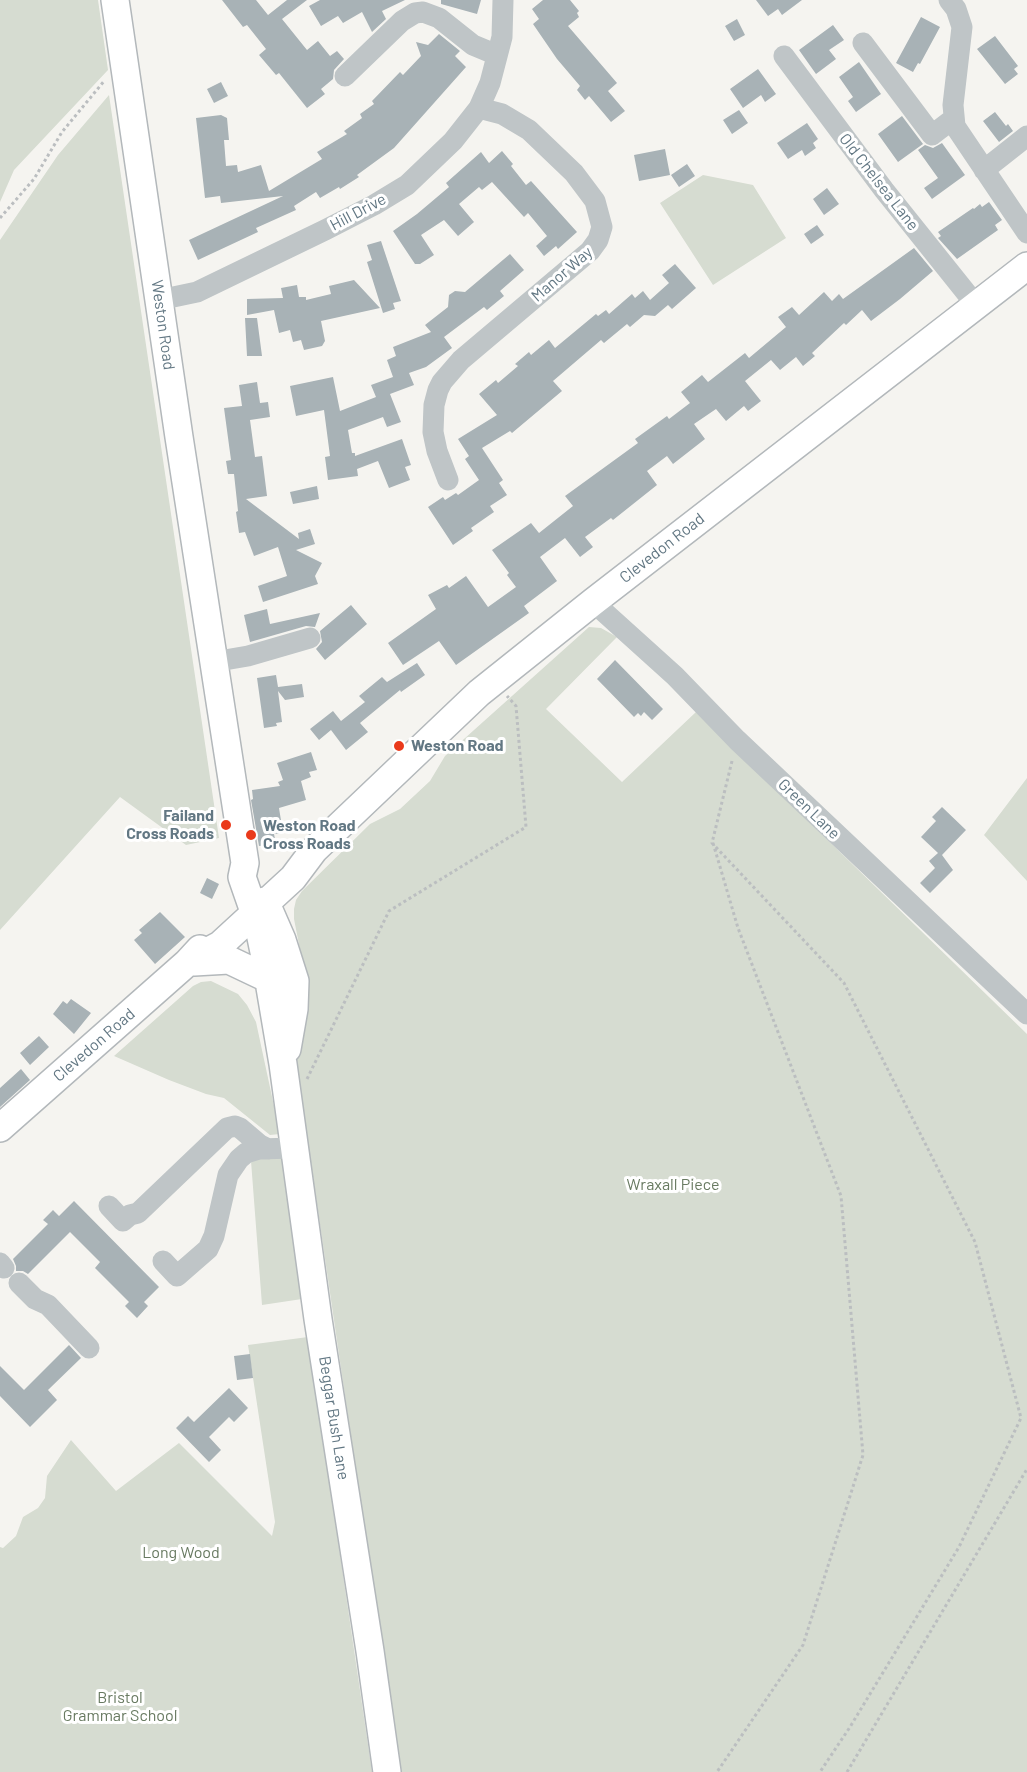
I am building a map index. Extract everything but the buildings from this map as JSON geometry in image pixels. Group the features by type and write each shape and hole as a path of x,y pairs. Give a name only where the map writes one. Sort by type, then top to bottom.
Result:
{"main road":[{"name":"Weston Road","path":"115,0 213,662 245,863 252,872 258,901"},
{"name":"Clevedon Road","path":"0,1128 188,962 220,945 287,864 314,850 493,682 592,602 1027,266"},
{"name":"Beggar Bush Lane","path":"258,901 283,1064"},
{"name":"Beggar Bush Lane","path":"258,901 282,940 295,981 292,1020 283,1064 281,1148 318,1319 387,1772"},
{"path":"188,962 229,960 269,979"}],"street":[{"name":"Hill Drive","path":"159,300 196,292 374,205 407,185 431,163 479,108 490,83 502,37 503,0"},
{"path":"949,0 956,9 962,27 953,105 955,126 1027,233"},
{"path":"345,76 368,42 408,16 423,12 439,18 466,40 497,55"},
{"path":"863,43 932,135 953,119"},
{"name":"Old Chelsea Lane","path":"784,56 976,306"},
{"name":"Manor Way","path":"448,480 435,462 433,432 433,413 442,382 461,360 590,252 598,240 602,227 595,201 574,173 523,126 502,114 479,108"},
{"path":"984,170 1027,136"},
{"name":"Green Lane","path":"592,602 675,676 737,740 1027,1014"},
{"path":"213,662 248,656 310,638"},
{"path":"109,1206 123,1221 130,1215 138,1213 227,1128 235,1126 260,1145 281,1148"},
{"path":"163,1261 177,1276 208,1249 214,1236 228,1175 239,1159 246,1153 281,1148"},
{"path":"8,1271 35,1299 48,1305 89,1347"}],"path":[{"path":"0,218 34,179 62,132 102,82 124,62"},
{"path":"305,1083 389,911 526,827 516,706 493,682"},
{"path":"717,1772 803,1645 863,1455 841,1197 738,928 712,843 737,740"},
{"path":"712,843 844,983 975,1242 1021,1418 959,1547 850,1727 820,1772"},
{"path":"847,1772 1027,1469"}],"green space":[{"path":"0,0 98,0 108,70 14,170 0,202"},
{"path":"109,95 219,838 186,845 120,797 0,930 0,240 58,155"},
{"path":"703,175 753,185 786,238 713,285 660,203"},
{"name":"Wraxall Piece","path":"589,627 601,628 617,637 546,709 622,782 696,712 1027,1034 1027,1772 400,1772 296,1060 305,1015 307,985 294,909 296,900 302,891 370,824 400,809 430,781 445,756"},
{"path":"1027,778 1027,881 984,835"},
{"path":"211,981 238,994 256,1022 280,1134 270,1135 224,1098 169,1080 114,1056 193,986"},
{"path":"282,1152 302,1299 262,1305 251,1161"},
{"path":"308,1337 372,1772 0,1772 0,1547 3,1548 16,1536 23,1517 38,1508 45,1498 47,1476 71,1440 116,1491 179,1443 272,1536 275,1522 248,1345"}],"place":[{"name":"Weston Road","path":"399,746"},
{"name":"Failand Cross Roads","path":"226,825"},
{"name":"Weston Road Cross Roads","path":"251,835"}],"park label":[{"name":"Long Wood","path":"181,1553"},
{"name":"Bristol Grammar School","path":"120,1707"}]}
